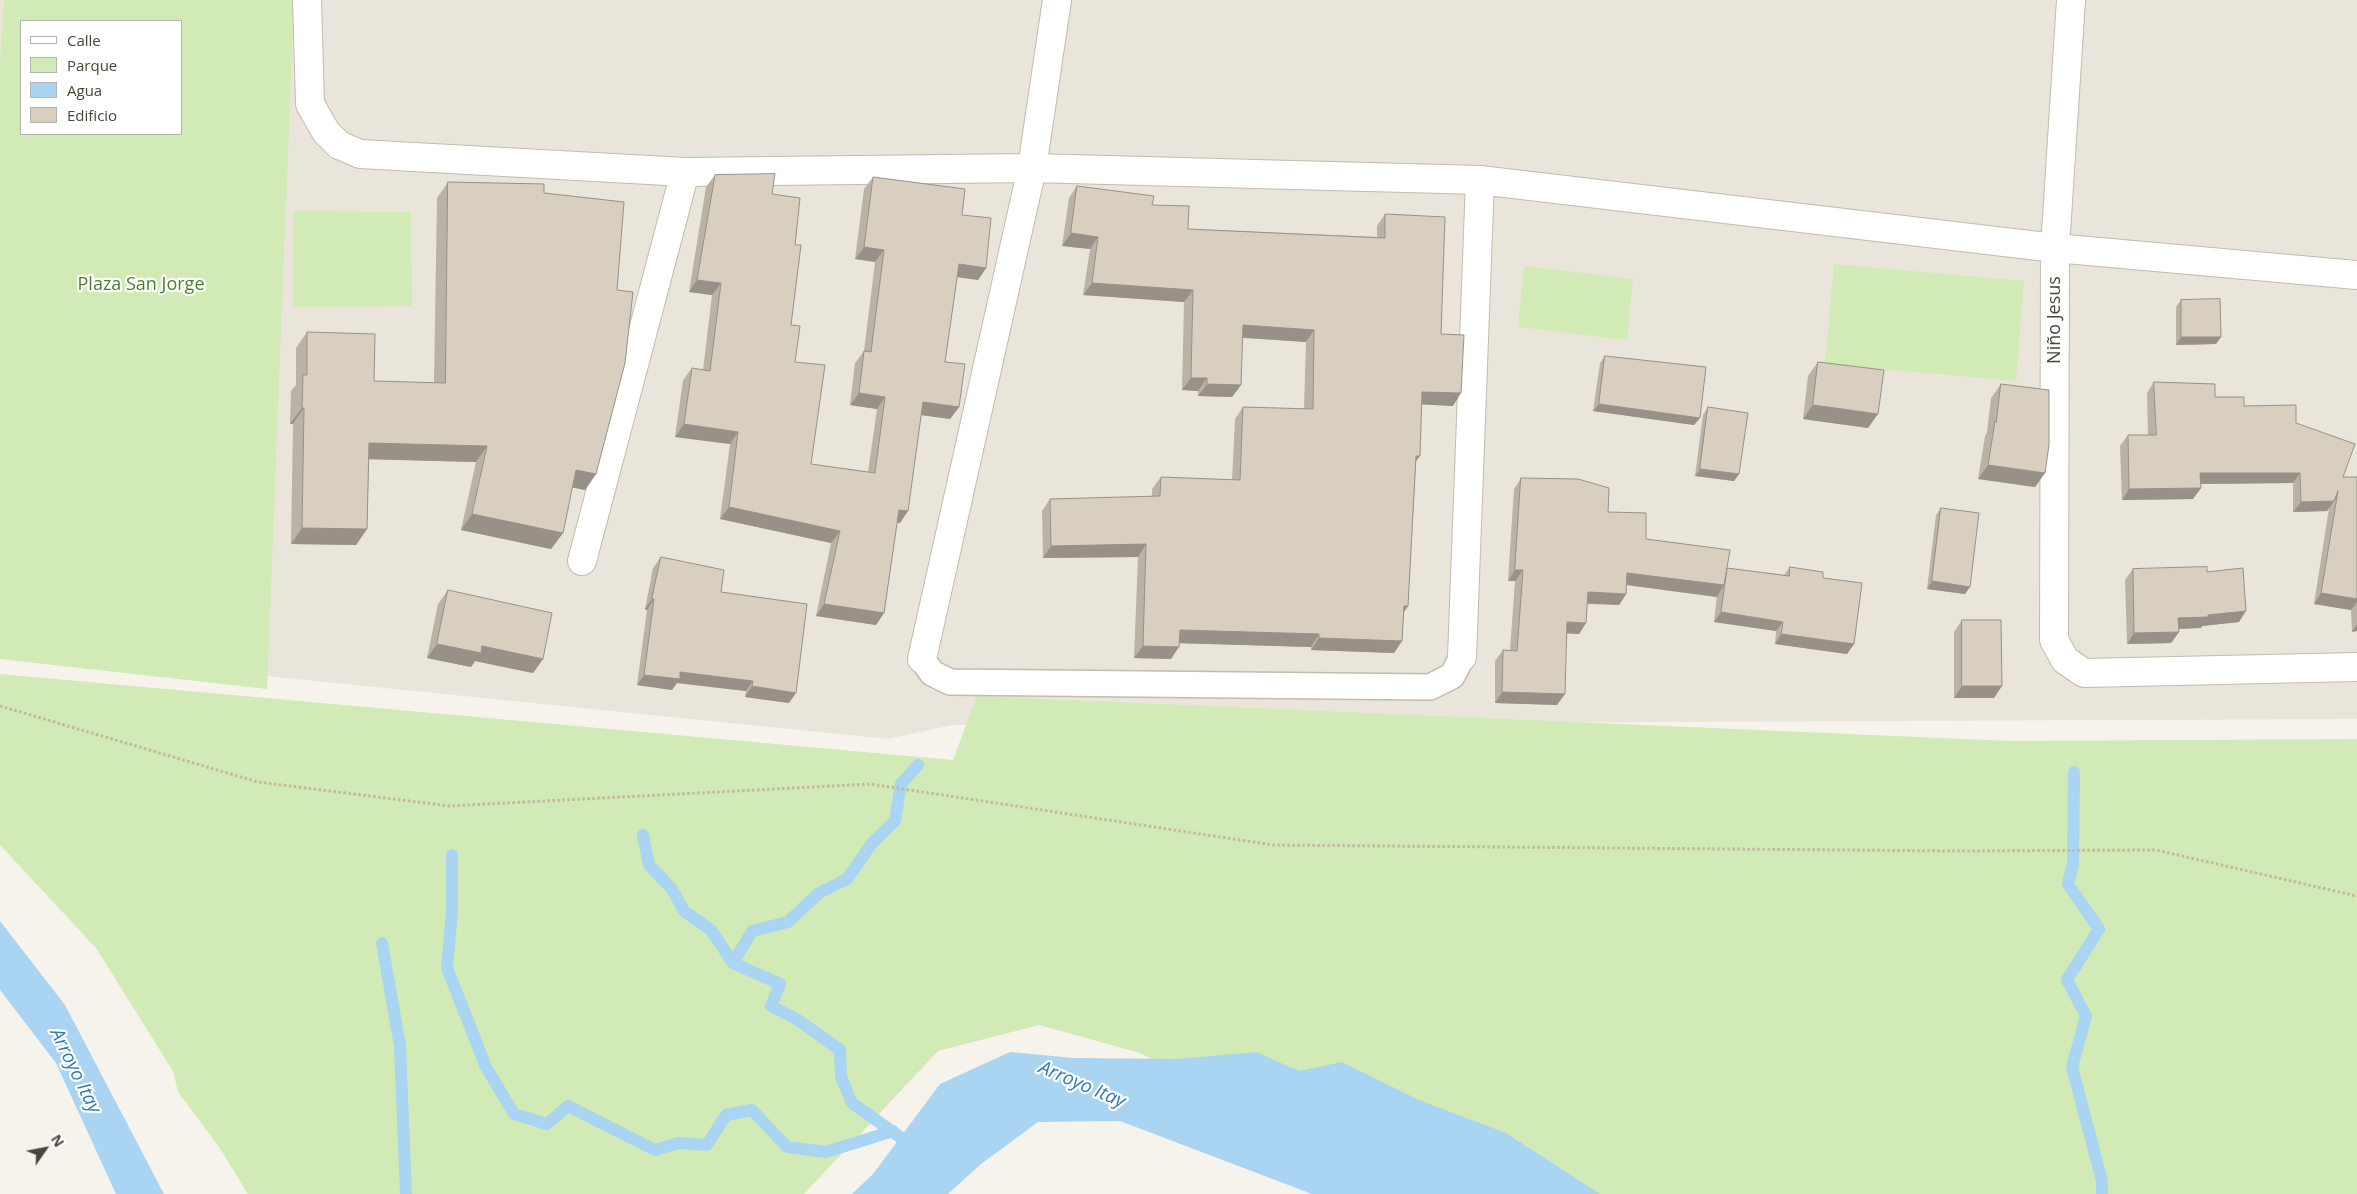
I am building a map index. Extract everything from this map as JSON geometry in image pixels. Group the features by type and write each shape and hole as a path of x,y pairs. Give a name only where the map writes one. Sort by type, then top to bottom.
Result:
{"street":[{"path":"307,0 310,104 326,132 339,145 360,154 685,172 1032,168 1480,180 2055,248 2357,275"},
{"path":"922,660 1032,168 1057,0"},
{"name":"Niño Jesus","path":"2071,0 2055,248 2054,640 2065,660 2084,673 2357,667"},
{"path":"582,561 685,172"},
{"path":"1462,657 1480,180"}],"lane":[{"path":"922,660 932,673 950,682 1430,687 1452,676 1462,657"}],"path":[{"path":"0,706 258,782 449,806 870,784 1273,845 2045,851 2156,850 2357,896"}],"shaded area":[{"path":"0,0 2357,0 2357,719 952,725 888,739 0,649"}],"green space":[{"name":"Plaza San Jorge","path":"4,0 294,0 267,689 0,659 0,63"},
{"path":"293,211 411,212 412,306 293,307"},
{"path":"1834,264 2024,281 2016,381 1825,364"},
{"path":"1524,266 1633,279 1627,340 1518,327"},
{"path":"0,674 953,760 977,696 2010,741 2357,739 2357,1194 1502,1194 1273,1119 1140,1053 1039,1025 938,1051 804,1194 248,1194 219,1147 178,1092 173,1071 96,948 0,845"}],"water":[{"name":"Arroyo Itay","path":"0,921 65,1005 164,1194 116,1194 56,1063 0,990"},
{"name":"Arroyo Itay","path":"1010,1052 1074,1058 1177,1059 1256,1052 1299,1071 1342,1062 1419,1100 1506,1133 1600,1194 1312,1194 1120,1121 1038,1122 981,1164 948,1194 852,1194 873,1174 940,1084"}],"building":[{"path":"775,174 772,194 800,198 795,245 801,245 791,325 800,326 795,362 825,365 811,464 875,473 885,397 859,393 864,351 871,352 884,250 864,247 873,177 965,189 962,215 991,218 986,268 959,264 945,362 965,364 959,407 923,402 908,511 899,510 884,613 824,604 840,531 729,507 738,432 684,424 692,368 710,371 721,283 697,280 715,175"},
{"path":"448,182 544,184 544,193 624,202 617,290 633,292 625,363 596,474 576,470 563,533 472,514 487,446 369,443 367,529 302,528 304,408 302,408 303,375 307,375 307,332 375,334 374,381 445,383"},
{"path":"1077,186 1154,196 1152,205 1189,206 1188,229 1385,238 1385,214 1445,217 1441,334 1464,335 1461,393 1422,392 1420,456 1416,456 1408,606 1404,606 1402,641 1319,638 1319,634 1180,630 1179,647 1143,646 1146,544 1051,546 1050,499 1160,496 1161,477 1240,480 1243,407 1313,409 1314,330 1243,325 1241,385 1207,384 1207,378 1191,378 1193,290 1092,283 1098,237 1071,233"},
{"path":"2220,299 2221,337 2181,337 2181,300"},
{"path":"1605,356 1706,367 1700,418 1599,404"},
{"path":"1818,362 1884,370 1878,414 1813,405"},
{"path":"2154,382 2215,384 2215,397 2244,397 2244,406 2296,405 2296,423 2355,444 2343,477 2357,477 2357,599 2321,593 2338,491 2334,501 2301,502 2300,473 2200,473 2201,488 2129,489 2128,435 2156,435"},
{"path":"2001,384 2049,390 2049,445 2045,473 1988,465"},
{"path":"1708,407 1748,413 1739,474 1700,469"},
{"path":"1521,478 1578,479 1609,488 1608,512 1646,513 1646,539 1730,550 1724,585 1627,573 1626,594 1588,592 1586,623 1567,622 1565,694 1502,692 1503,650 1517,651 1523,570 1515,570"},
{"path":"1941,508 1979,513 1970,587 1932,581"},
{"path":"661,557 724,570 721,592 807,604 796,693 752,686 753,681 680,672 680,679 644,675 654,599 652,599"},
{"path":"1790,567 1823,572 1823,578 1862,583 1854,644 1781,634 1783,622 1721,612 1727,568 1789,576"},
{"path":"2207,567 2207,572 2243,568 2246,611 2208,615 2208,617 2178,618 2179,632 2134,633 2133,569"},
{"path":"448,590 552,613 543,659 482,646 481,653 437,644"},
{"path":"1962,620 2001,620 2002,686 1962,686"}],"waterway":[{"path":"914,1147 852,1103 841,1077 840,1050 798,1020 771,1006 780,984 733,963 752,931 788,922 819,893 847,879 872,843 895,821 901,784 918,765"},
{"path":"2074,772 2073,864 2068,884 2099,929 2067,980 2086,1016 2072,1067 2102,1181 2102,1194"},
{"path":"643,835 649,865 672,889 684,911 711,930 733,963"},
{"path":"452,855 452,911 447,968 486,1067 514,1114 547,1124 568,1106 655,1150 678,1143 707,1145 726,1115 752,1110 787,1147 826,1152 893,1131"},
{"path":"382,943 400,1046 406,1194"}]}
